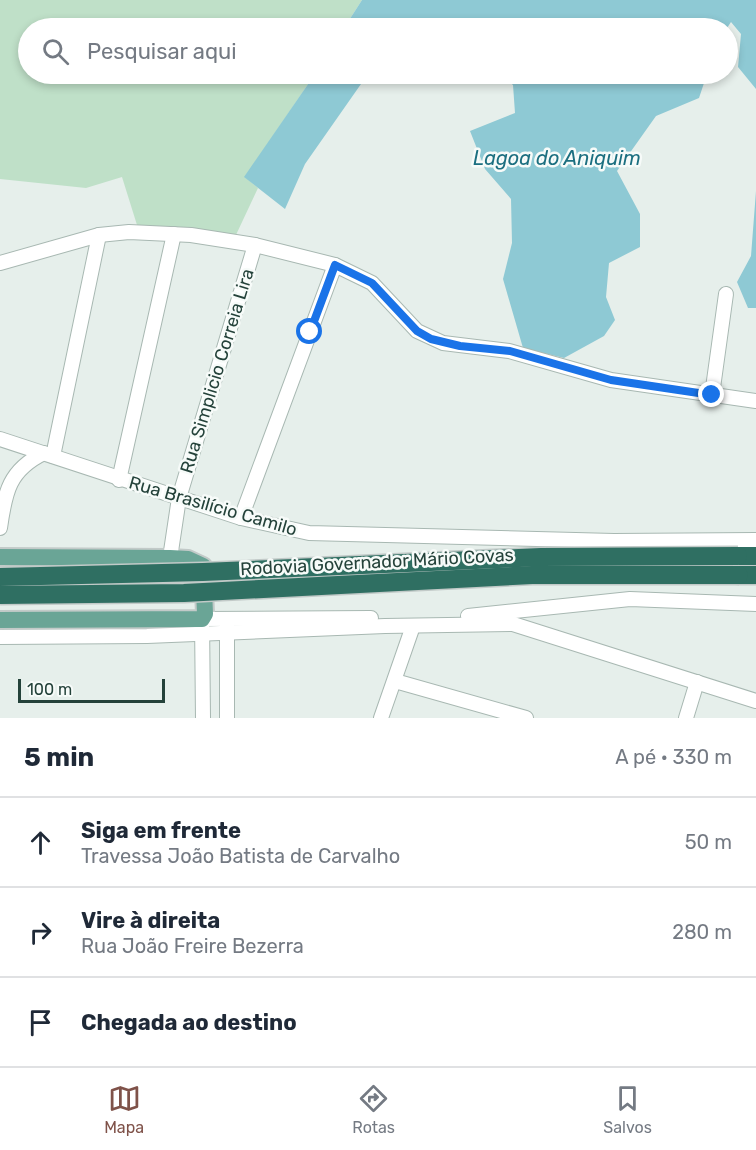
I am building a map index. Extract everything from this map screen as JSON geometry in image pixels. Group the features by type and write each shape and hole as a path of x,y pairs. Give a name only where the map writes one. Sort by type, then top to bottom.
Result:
{"highway":[{"name":"Rodovia Governador Mário Covas","path":"0,577 203,572 541,557 747,556"},
{"name":"Rodovia Governador Mário Covas","path":"0,595 184,592 523,575 748,575"}],"main road":[{"path":"0,555 188,559 203,566 205,614 202,626 0,620"}],"street":[{"path":"0,263 99,235 129,232 174,234 255,245 335,265 372,283 417,331 431,339 460,346 510,351 611,380 750,400 756,409"},
{"path":"119,480 174,234"},
{"path":"0,528 6,495 14,474 32,459 48,455 99,235"},
{"name":"Rua Simplicio Correia Lira","path":"170,558 179,498 255,245"},
{"path":"241,518 335,265"},
{"path":"712,395 726,294"},
{"name":"Rua Brasilício Camilo","path":"0,439 119,480 241,518 309,533 614,541 756,540"},
{"path":"227,626 466,616 630,599 756,604"},
{"path":"0,637 202,626 513,624 756,700"},
{"path":"202,626 203,718"},
{"path":"227,626 227,718"},
{"path":"381,718 413,626"},
{"path":"395,681 526,718"},
{"path":"686,718 697,682"}],"green space":[{"path":"0,0 362,0 350,18 18,18 18,84 308,84 245,177 258,188 235,237 137,225 122,177 86,188 0,179"}],"water":[{"path":"362,0 756,0 756,89 738,67 741,34 738,30 738,18 350,18"},
{"path":"308,84 361,84 305,164 285,209 244,177"},
{"name":"Lagoa do Aniquim","path":"704,84 699,98 656,116 617,171 640,214 640,247 609,263 606,297 615,320 604,336 564,358 523,348 503,279 512,243 511,199 485,169 470,131 515,113 513,85"},
{"path":"756,191 756,308 748,308 737,282 751,256"}],"route":[{"path":"310,332 335,265 372,283 417,331 431,339 460,346 510,351 580,373 611,380 712,395"}]}
